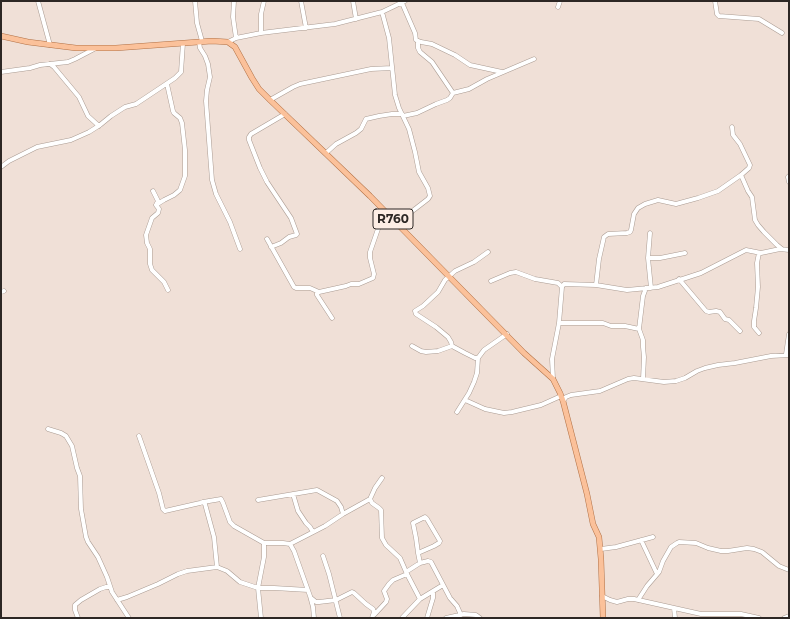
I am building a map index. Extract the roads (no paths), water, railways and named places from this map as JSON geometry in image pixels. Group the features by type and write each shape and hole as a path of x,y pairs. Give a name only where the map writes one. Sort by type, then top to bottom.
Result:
{"main road":[{"path":"1,36 18,40 76,48 116,48 200,41 228,42"},
{"name":"R760","path":"228,42 234,47 252,78 270,100 388,214 524,353 553,379 562,399 587,494 593,524 599,537 603,618"}],"street":[{"path":"38,1 50,45"},
{"path":"195,1 200,48 208,64 210,77 206,101 212,180 216,194 230,222 240,249"},
{"path":"234,1 233,17 236,38"},
{"path":"261,33 261,14 264,1"},
{"path":"301,1 306,28"},
{"path":"353,1 356,19"},
{"path":"558,7 560,1"},
{"path":"715,1 717,15 759,19 782,33"},
{"path":"228,42 236,38 261,33 335,24 382,12 404,2 416,40 418,41 418,50 432,62 453,93"},
{"path":"382,12 388,38 395,96 409,129 419,172 428,188 430,196 406,216 401,227"},
{"path":"418,41 432,44 455,55 470,65 502,72"},
{"path":"1,167 9,161 37,147 71,140 89,132 125,107 136,104 179,76 181,72 183,43"},
{"path":"1,72 68,62 96,48"},
{"path":"326,153 336,144 356,133 366,119 379,116 417,113 447,100 453,93 468,89 502,72 508,71 534,59"},
{"path":"50,64 79,97 88,116 99,126"},
{"path":"270,100 300,84 371,69 392,68"},
{"path":"156,205 180,190 186,170 182,123 180,118 173,111 166,84"},
{"path":"271,247 297,234 291,218 267,182 260,168 249,137 251,134 285,114"},
{"path":"596,285 600,252 604,237 608,234 630,232 634,214 638,208 658,200 676,204 718,191 749,168 750,165 740,144 733,135 732,127"},
{"path":"741,175 752,197 756,222 782,250"},
{"path":"789,176 789,182"},
{"path":"153,191 158,201 156,205 159,209 158,213 152,218 147,232 146,241 150,249 150,267 164,282 168,290"},
{"path":"267,239 294,287 296,288 310,288 319,292 351,284 359,284 374,278 370,252 378,229 383,219 388,214"},
{"path":"650,233 648,258 652,288"},
{"path":"562,287 566,284 596,285 627,290 652,288 663,286 679,279 705,271 743,251 748,250 765,253 789,250"},
{"path":"452,346 452,342 448,337 415,312 438,292 446,280 455,272 474,262 488,252"},
{"path":"648,258 660,258 686,253"},
{"path":"759,253 757,263 758,282 754,321 755,330 759,333"},
{"path":"491,282 510,272 513,272 558,283 562,287"},
{"path":"679,279 706,311 720,312 725,319 729,320 740,331"},
{"path":"553,379 552,359 559,323 562,287"},
{"path":"643,379 643,340 639,329 643,296 646,288"},
{"path":"319,292 316,295 332,318"},
{"path":"559,323 603,323 611,326 625,326 639,329"},
{"path":"457,412 469,393 477,374 478,358 484,350 507,334"},
{"path":"464,400 485,409 504,412 528,409 571,395 600,391 628,379 634,378 664,382 682,380 697,371 718,365 771,356 787,355 789,334"},
{"path":"412,346 426,352 438,351 452,346 475,358 478,358"},
{"path":"48,429 61,433 70,440 80,476 81,509 86,537 98,557 110,588 129,618"},
{"path":"140,436 163,509 165,511 221,499 231,524 264,543 283,542 290,544 325,526 370,499 382,478"},
{"path":"258,500 314,490 320,491 337,501 340,504 344,514"},
{"path":"293,494 298,511 313,532"},
{"path":"370,499 372,503 381,510 382,534 384,542 400,558 420,599"},
{"path":"203,502 214,537 217,567"},
{"path":"418,553 434,546 440,541 425,517 413,523 416,538 418,553 420,563"},
{"path":"600,549 616,547 653,537"},
{"path":"641,540 657,574"},
{"path":"638,600 657,574 671,547 680,542 696,543 721,551 747,548 754,549 762,552 780,566 789,570"},
{"path":"261,618 258,588 264,557 264,543"},
{"path":"290,544 311,598 314,618"},
{"path":"323,556 340,618"},
{"path":"373,617 386,602 387,599 384,591 389,584 420,563 428,561 431,562 450,598 457,606 459,616"},
{"path":"117,600 128,597 187,571 217,567 227,571 240,582 258,588 308,590"},
{"path":"402,618 420,599 443,585"},
{"path":"78,618 75,605 100,589 106,587 110,588"},
{"path":"427,618 433,598 433,592"},
{"path":"311,598 316,602 320,602 336,600 348,594 354,593 373,609 373,617"},
{"path":"602,596 617,602 631,599 638,600 701,616 729,616 742,614 759,618"},
{"path":"674,608 675,618"},
{"path":"446,618 476,615 480,618"},
{"path":"784,618 789,616"}]}
